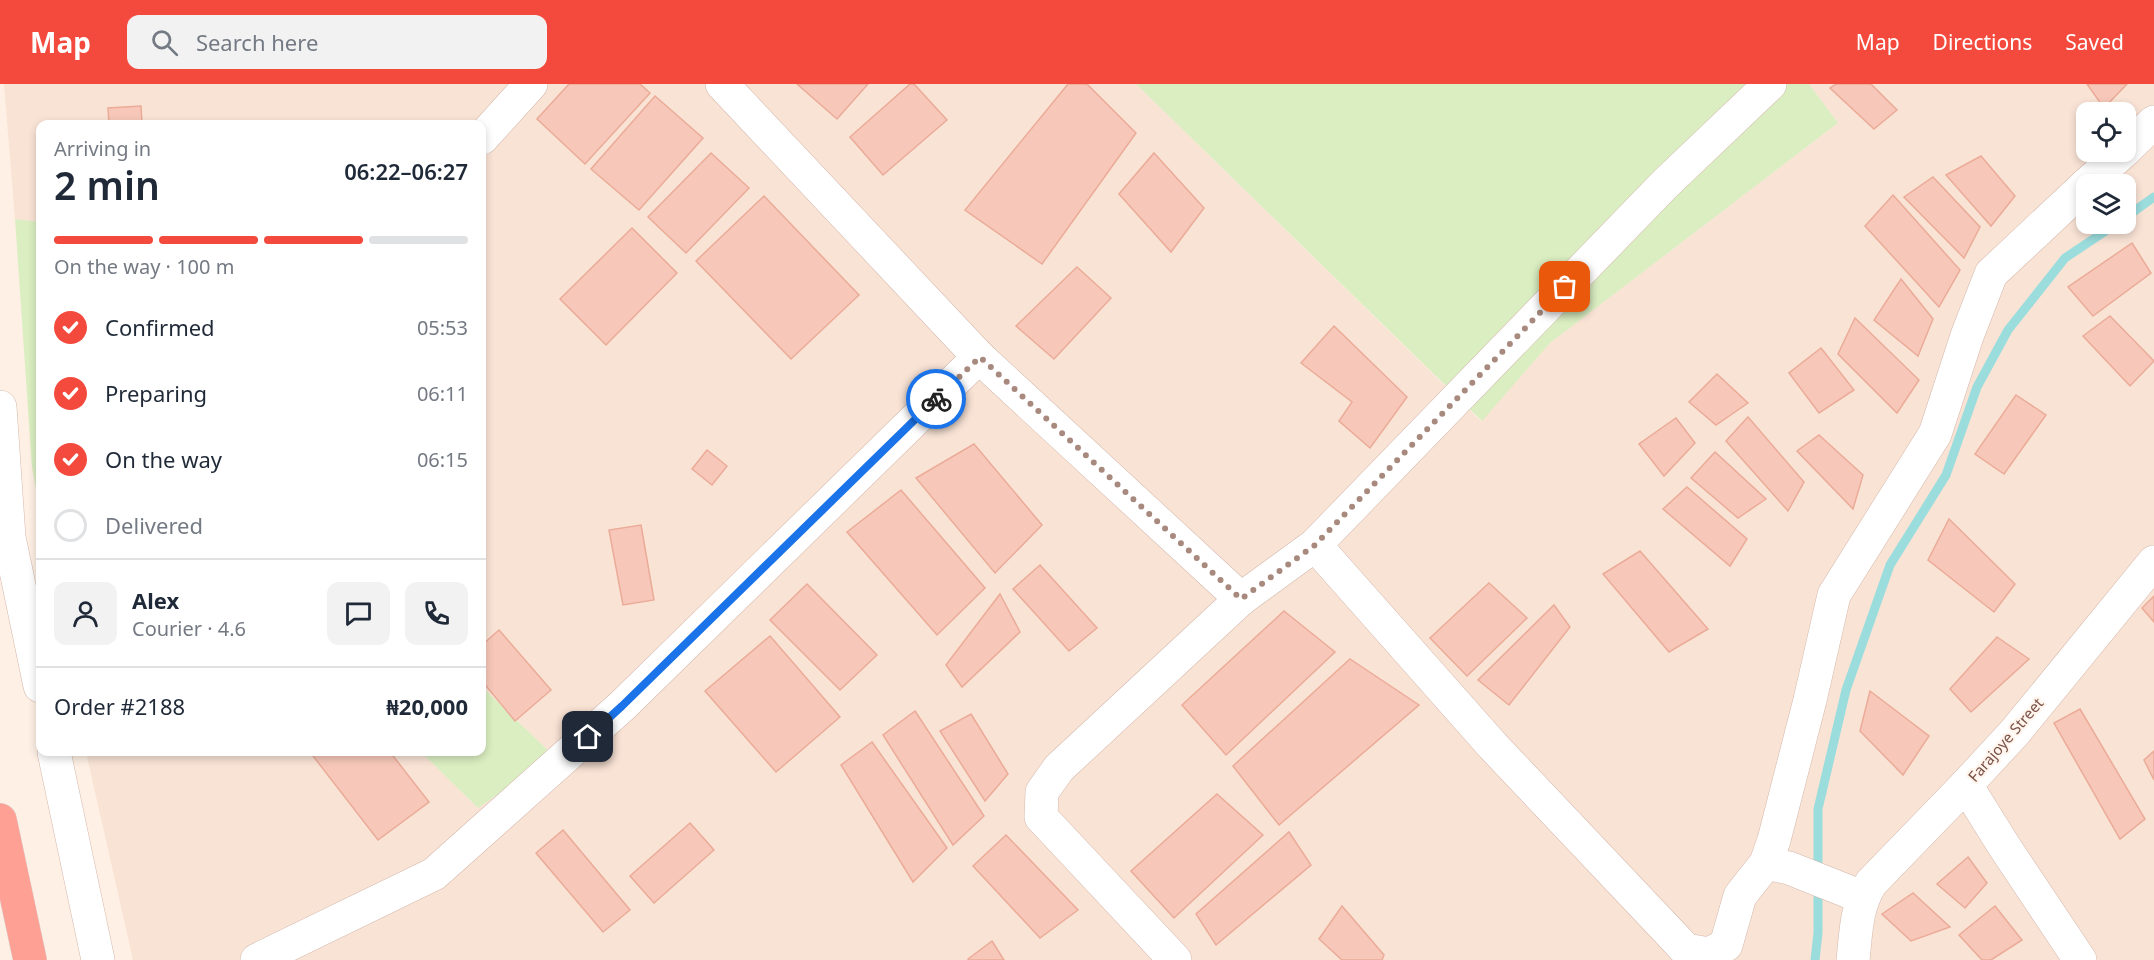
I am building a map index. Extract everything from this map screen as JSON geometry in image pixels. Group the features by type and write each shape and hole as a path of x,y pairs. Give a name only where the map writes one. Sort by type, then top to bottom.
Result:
{"highway":[{"path":"0,820 30,960"}],"street":[{"path":"486,134 531,84"},
{"path":"722,84 980,357 1241,599"},
{"path":"1175,960 1041,817 1042,792 1059,768 1241,599 1315,545 1665,184 1770,84"},
{"path":"2136,139 2154,122"},
{"path":"2099,174 2111,162"},
{"path":"1777,865 1774,840 1808,711 1834,595 1935,434 1967,336 1991,274 2076,195"},
{"path":"257,960 434,874 622,706 980,357"},
{"path":"0,406 9,537 36,667"},
{"path":"1315,545 1493,746 1686,950 1709,954 1726,945 1740,896 1777,865"},
{"name":"Farajoye Street","path":"2080,960 1966,785 2015,732 2154,562"},
{"path":"55,756 98,960"},
{"path":"1777,865 1850,891 1871,883 1966,785"},
{"path":"1850,891 1857,915 1853,960"}],"shaded area":[{"path":"4,84 1136,84 1481,421 1550,343 1838,123 1809,84 2154,84 2154,960 133,960 87,756 425,756 478,808 554,756 486,691 486,120 36,120 36,222 15,219"}],"green space":[{"path":"1136,84 1809,84 1838,123 1550,343 1482,421"},
{"path":"15,219 36,222 36,490 32,467"},
{"path":"486,691 554,756 478,808 425,756 486,756"}],"building":[{"path":"569,84 640,84 650,93 585,164 537,119"},
{"path":"797,84 868,84 837,119"},
{"path":"910,84 914,84 947,120 883,175 850,137"},
{"path":"1068,84 1087,84 1136,133 1042,264 965,210"},
{"path":"1836,84 1871,84 1897,110 1874,129 1830,88"},
{"path":"2087,84 2127,84 2110,102 2100,102"},
{"path":"655,96 703,138 639,210 591,169"},
{"path":"141,106 142,120 109,120 108,108"},
{"path":"711,153 749,188 686,253 648,217"},
{"path":"1154,153 1204,208 1171,252 1119,194"},
{"path":"1981,156 2015,196 1991,226 1946,175"},
{"path":"1933,177 1980,227 1964,258 1904,197"},
{"path":"1893,195 1960,270 1939,307 1865,226"},
{"path":"764,196 859,295 791,359 696,261"},
{"path":"632,228 677,273 606,345 560,299"},
{"path":"2132,243 2151,273 2093,316 2068,287"},
{"path":"1077,267 1111,298 1054,359 1016,326"},
{"path":"1901,279 1933,319 1918,356 1874,320"},
{"path":"2110,316 2154,361 2130,386 2083,336"},
{"path":"1855,318 1919,380 1897,413 1838,354"},
{"path":"1334,326 1407,397 1370,448 1339,421 1352,402 1301,363"},
{"path":"1821,348 1854,390 1819,413 1789,373"},
{"path":"1717,374 1748,403 1716,425 1689,402"},
{"path":"2016,395 2046,415 2004,474 1975,454"},
{"path":"1748,417 1804,482 1788,511 1726,441"},
{"path":"1676,418 1695,443 1664,476 1639,444"},
{"path":"1819,435 1863,475 1853,509 1797,451"},
{"path":"974,444 1042,525 995,573 916,478"},
{"path":"707,450 727,466 712,485 692,469"},
{"path":"1715,452 1766,499 1738,518 1691,478"},
{"path":"1687,487 1747,539 1730,566 1663,509"},
{"path":"901,490 985,588 937,635 847,532"},
{"path":"1949,519 2015,584 1994,612 1928,560"},
{"path":"641,525 654,600 623,605 609,530"},
{"path":"1640,551 1708,629 1669,652 1603,574"},
{"path":"1040,565 1097,628 1069,651 1013,589"},
{"path":"1489,583 1527,618 1467,676 1430,638"},
{"path":"807,584 877,655 840,690 770,620"},
{"path":"1000,594 1020,632 962,687 946,665"},
{"path":"2154,596 2154,622 2142,608"},
{"path":"1554,605 1570,627 1509,705 1478,680"},
{"path":"1284,611 1335,652 1226,755 1182,705"},
{"path":"499,630 551,690 515,721 486,686 486,641"},
{"path":"770,636 840,717 776,772 705,691"},
{"path":"1997,637 2029,659 1971,712 1950,689"},
{"path":"1350,659 1419,705 1279,825 1233,766"},
{"path":"1870,691 1929,736 1903,775 1860,731"},
{"path":"2080,709 2145,819 2120,839 2054,723"},
{"path":"915,711 984,816 953,845 883,735"},
{"path":"971,714 1008,774 985,801 940,731"},
{"path":"872,742 947,848 913,882 841,765"},
{"path":"2154,751 2154,780 2144,760"},
{"path":"313,756 393,756 429,802 378,840"},
{"path":"1217,794 1263,835 1174,918 1131,871"},
{"path":"690,823 714,850 654,903 630,876"},
{"path":"563,830 630,910 603,932 536,853"},
{"path":"1289,832 1311,865 1216,945 1196,914"},
{"path":"1006,835 1078,910 1040,938 973,866"},
{"path":"1968,857 1987,883 1965,908 1937,884"},
{"path":"1913,893 1950,927 1911,941 1882,914"},
{"path":"1342,906 1384,955 1382,960 1342,960 1319,939"},
{"path":"1995,906 2022,940 1991,960 1982,960 1959,935"},
{"path":"992,941 1004,960 968,959"}],"waterway":[{"path":"2136,210 2154,197"},
{"path":"1818,874 1818,809 1846,690 1890,565 1946,475 1977,387 2008,330 2065,258 2101,234"},
{"path":"1815,960 1818,933 1818,888"}],"way so far":[{"path":"936,399 980,357 1241,599 1315,545 1565,287"}],"route":[{"path":"588,737 936,399"}]}
